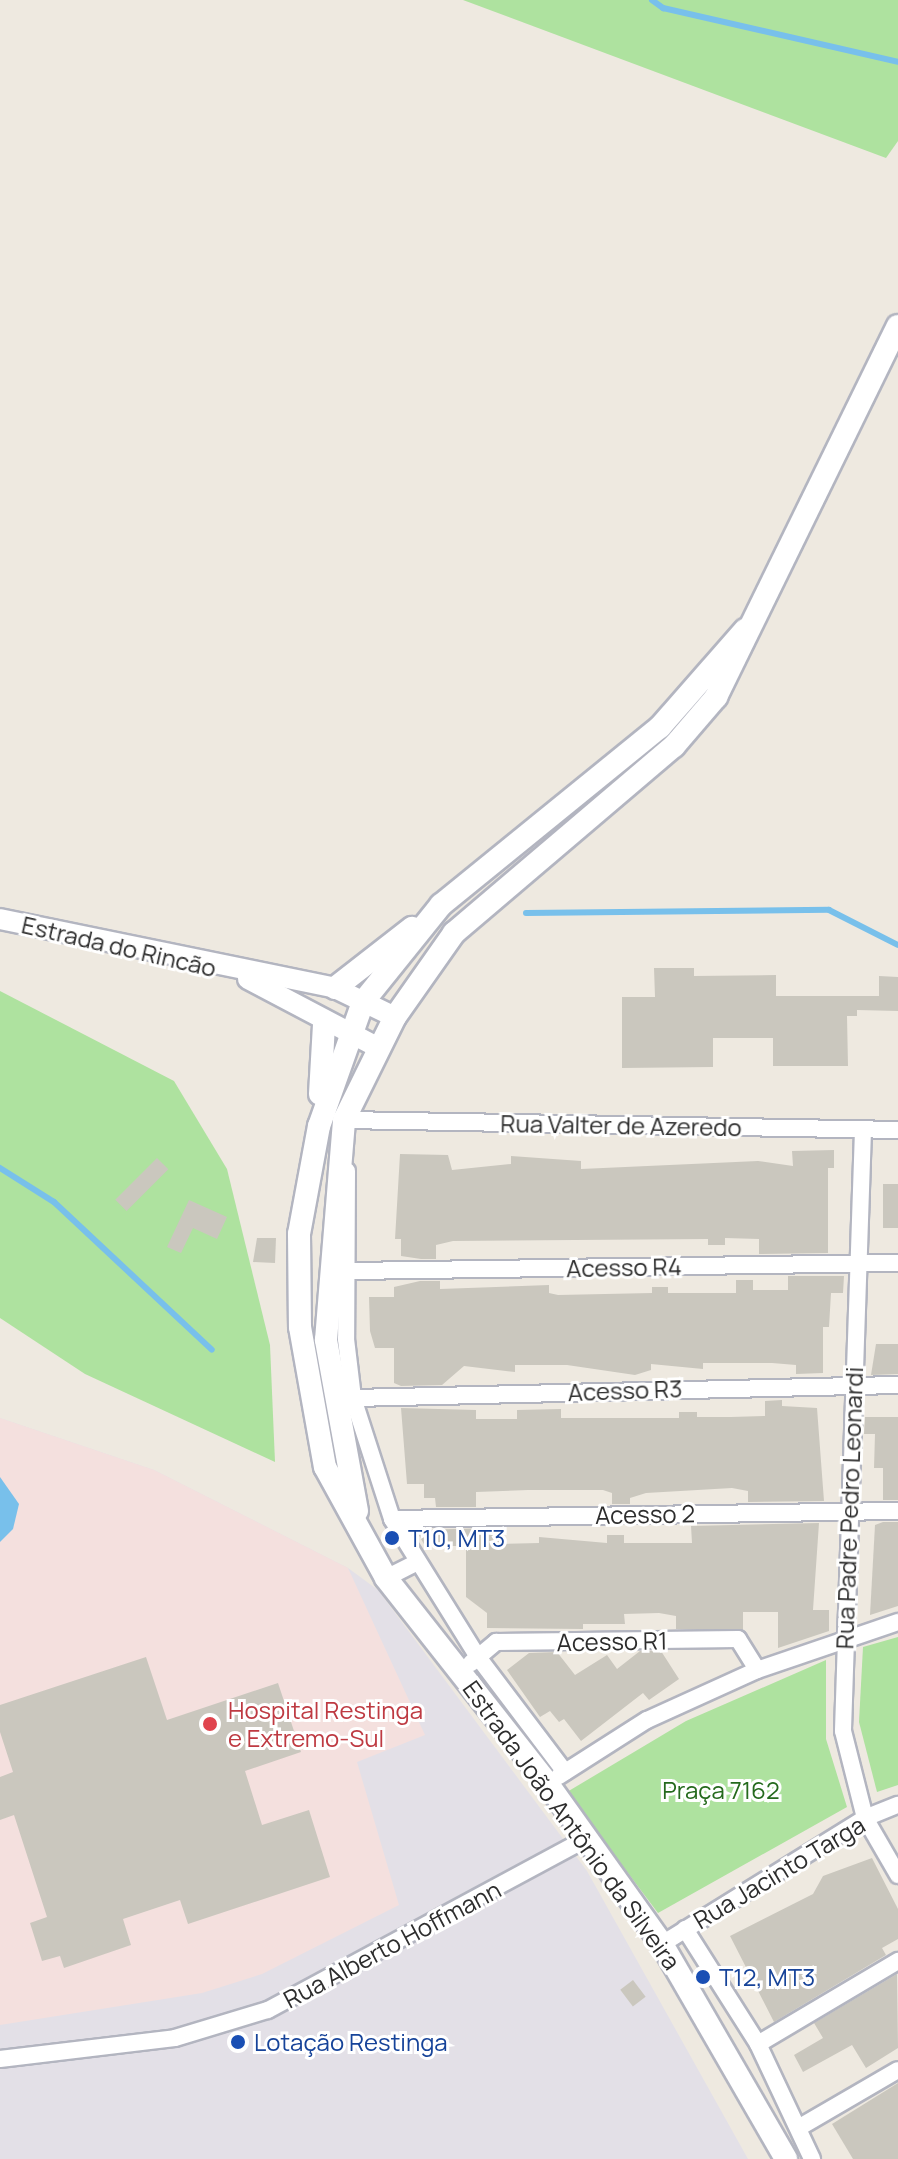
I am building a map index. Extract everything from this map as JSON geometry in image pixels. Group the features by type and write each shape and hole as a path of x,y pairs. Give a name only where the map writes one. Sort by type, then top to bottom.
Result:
{"main road":[{"name":"Estrada João Antônio da Silveira","path":"366,1543 336,1339 343,1126 395,1017 454,933 674,746 716,697 745,630 898,326"},
{"name":"Estrada João Antônio da Silveira","path":"745,630 660,727 441,905 363,1002 349,1034 319,1126 299,1234 300,1327 325,1467 386,1578 461,1672 556,1778 588,1838 662,1944 786,2159"},
{"path":"335,988 441,905"},
{"path":"319,1126 324,1024"}],"street":[{"name":"Estrada do Rincão","path":"0,919 238,973 335,988 395,1017"},
{"name":"Estrada do Rincão","path":"238,973 324,1024 379,1048"},
{"name":"Rua Valter de Azeredo","path":"343,1126 898,1130"},
{"name":"Estrada João Antônio da Silveira","path":"343,1126 350,1271 336,1339 392,1519 415,1563 556,1778"},
{"name":"Rua Padre Pedro Leonardi","path":"863,1130 843,1731 865,1818 898,1875"},
{"name":"Acesso R4","path":"350,1271 898,1263"},
{"name":"Acesso R3","path":"353,1398 898,1385"},
{"name":"Acesso 2","path":"392,1519 898,1511"},
{"path":"386,1578 415,1563"},
{"path":"556,1778 647,1720 757,1670 898,1622"},
{"name":"Acesso R1","path":"461,1672 496,1642 738,1639 757,1670"},
{"name":"Rua Jacinto Targa","path":"662,1944 865,1818 898,1805"},
{"name":"Rua Alberto Hoffmann","path":"0,2059 175,2038 268,2010 588,1838"},
{"name":"Estrada João Antônio da Silveira","path":"685,1929 758,2044 800,2127 812,2159"},
{"path":"758,2044 898,1961"},
{"path":"800,2127 898,2070"}],"shaded area":[{"path":"0,1418 154,1470 348,1568 378,1590 587,1871 748,2159 0,2159"},
{"name":"Hospital Restinga e Extremo-Sul","path":"0,1418 154,1470 348,1568 425,1735 357,1762 399,1905 262,1974 202,1993 0,2025"}],"green space":[{"path":"463,0 898,0 898,141 886,158"},
{"path":"0,991 174,1081 227,1169 270,1345 275,1462 85,1374 0,1318"},
{"path":"898,1637 898,1785 877,1792 859,1722 863,1647"},
{"name":"Praça 7162","path":"826,1660 826,1739 847,1807 658,1913 567,1792 686,1721"}],"water":[{"path":"0,1477 19,1504 13,1529 0,1542"}],"building":[{"path":"654,968 694,968 694,976 776,975 776,996 879,996 879,976 898,977 898,1011 857,1010 857,1016 847,1016 848,1066 773,1066 773,1038 713,1038 713,1067 622,1068 622,997 655,997"},
{"path":"834,1150 834,1168 828,1168 828,1253 759,1254 759,1239 725,1238 725,1245 708,1245 708,1239 453,1241 436,1245 436,1259 421,1259 401,1256 401,1239 395,1239 400,1154 448,1155 452,1170 511,1164 511,1156 581,1161 581,1169 758,1161 793,1166 792,1151"},
{"path":"157,1158 168,1169 127,1211 115,1200"},
{"path":"883,1184 898,1184 898,1228 883,1228"},
{"path":"189,1200 227,1217 217,1239 193,1228 181,1253 167,1247"},
{"path":"257,1238 276,1238 275,1263 253,1262"},
{"path":"788,1276 844,1276 843,1293 831,1293 829,1327 823,1327 823,1373 796,1374 796,1365 772,1363 703,1363 703,1369 651,1364 651,1370 635,1375 567,1365 515,1365 515,1372 464,1366 442,1385 401,1386 394,1383 394,1348 375,1348 370,1331 369,1297 394,1297 394,1287 420,1281 440,1281 440,1289 549,1285 549,1293 558,1295 652,1293 652,1287 668,1287 668,1293 736,1293 736,1280 753,1280 753,1290 788,1290"},
{"path":"876,1344 898,1344 898,1374 871,1375"},
{"path":"782,1400 782,1406 817,1408 824,1501 748,1502 748,1491 732,1488 646,1493 630,1498 630,1504 612,1504 612,1493 603,1490 528,1490 476,1492 476,1507 436,1507 435,1498 424,1498 424,1484 407,1484 401,1408 476,1410 476,1419 517,1419 517,1410 561,1409 561,1418 679,1418 679,1412 697,1412 697,1417 731,1417 765,1416 765,1401"},
{"path":"865,1417 898,1417 898,1500 883,1500 883,1468 874,1468 875,1434 864,1434"},
{"path":"898,1522 898,1606 870,1615 875,1525"},
{"path":"819,1523 813,1610 829,1610 829,1631 778,1648 778,1612 743,1612 743,1630 676,1629 676,1616 659,1613 624,1614 625,1624 583,1624 583,1629 487,1628 487,1613 466,1597 466,1546 425,1546 416,1530 493,1528 500,1544 539,1543 539,1537 607,1543 607,1535 624,1535 624,1543 692,1543 691,1526"},
{"path":"640,1651 661,1651 679,1679 649,1700 643,1693 581,1741 564,1719 559,1722 550,1711 540,1717 507,1670 529,1653 557,1652 575,1675 607,1655 617,1669"},
{"path":"146,1657 167,1720 278,1683 301,1752 245,1771 262,1825 309,1810 330,1877 188,1924 180,1900 123,1919 131,1945 64,1968 60,1956 42,1961 30,1923 47,1917 14,1815 0,1820 0,1777 13,1772 0,1732 0,1705"},
{"path":"872,1858 898,1909 898,1939 882,1948 886,1955 774,2022 730,1936 813,1894 823,1876"},
{"path":"897,1974 898,2048 866,2068 852,2045 803,2072 794,2055 823,2038 814,2023"},
{"path":"633,1980 646,1997 633,2006 620,1990"},
{"path":"898,2083 898,2159 853,2159 832,2124"}],"waterway":[{"path":"652,0 663,8 898,62"},
{"path":"526,913 829,910 898,945"},
{"path":"0,1168 54,1202 212,1350"}],"place":[{"name":"T10, MT3","path":"392,1538"},
{"name":"Hospital Restinga e Extremo-Sul","path":"210,1724"},
{"name":"T12, MT3","path":"703,1977"},
{"name":"Lotação Restinga","path":"238,2042"}]}
